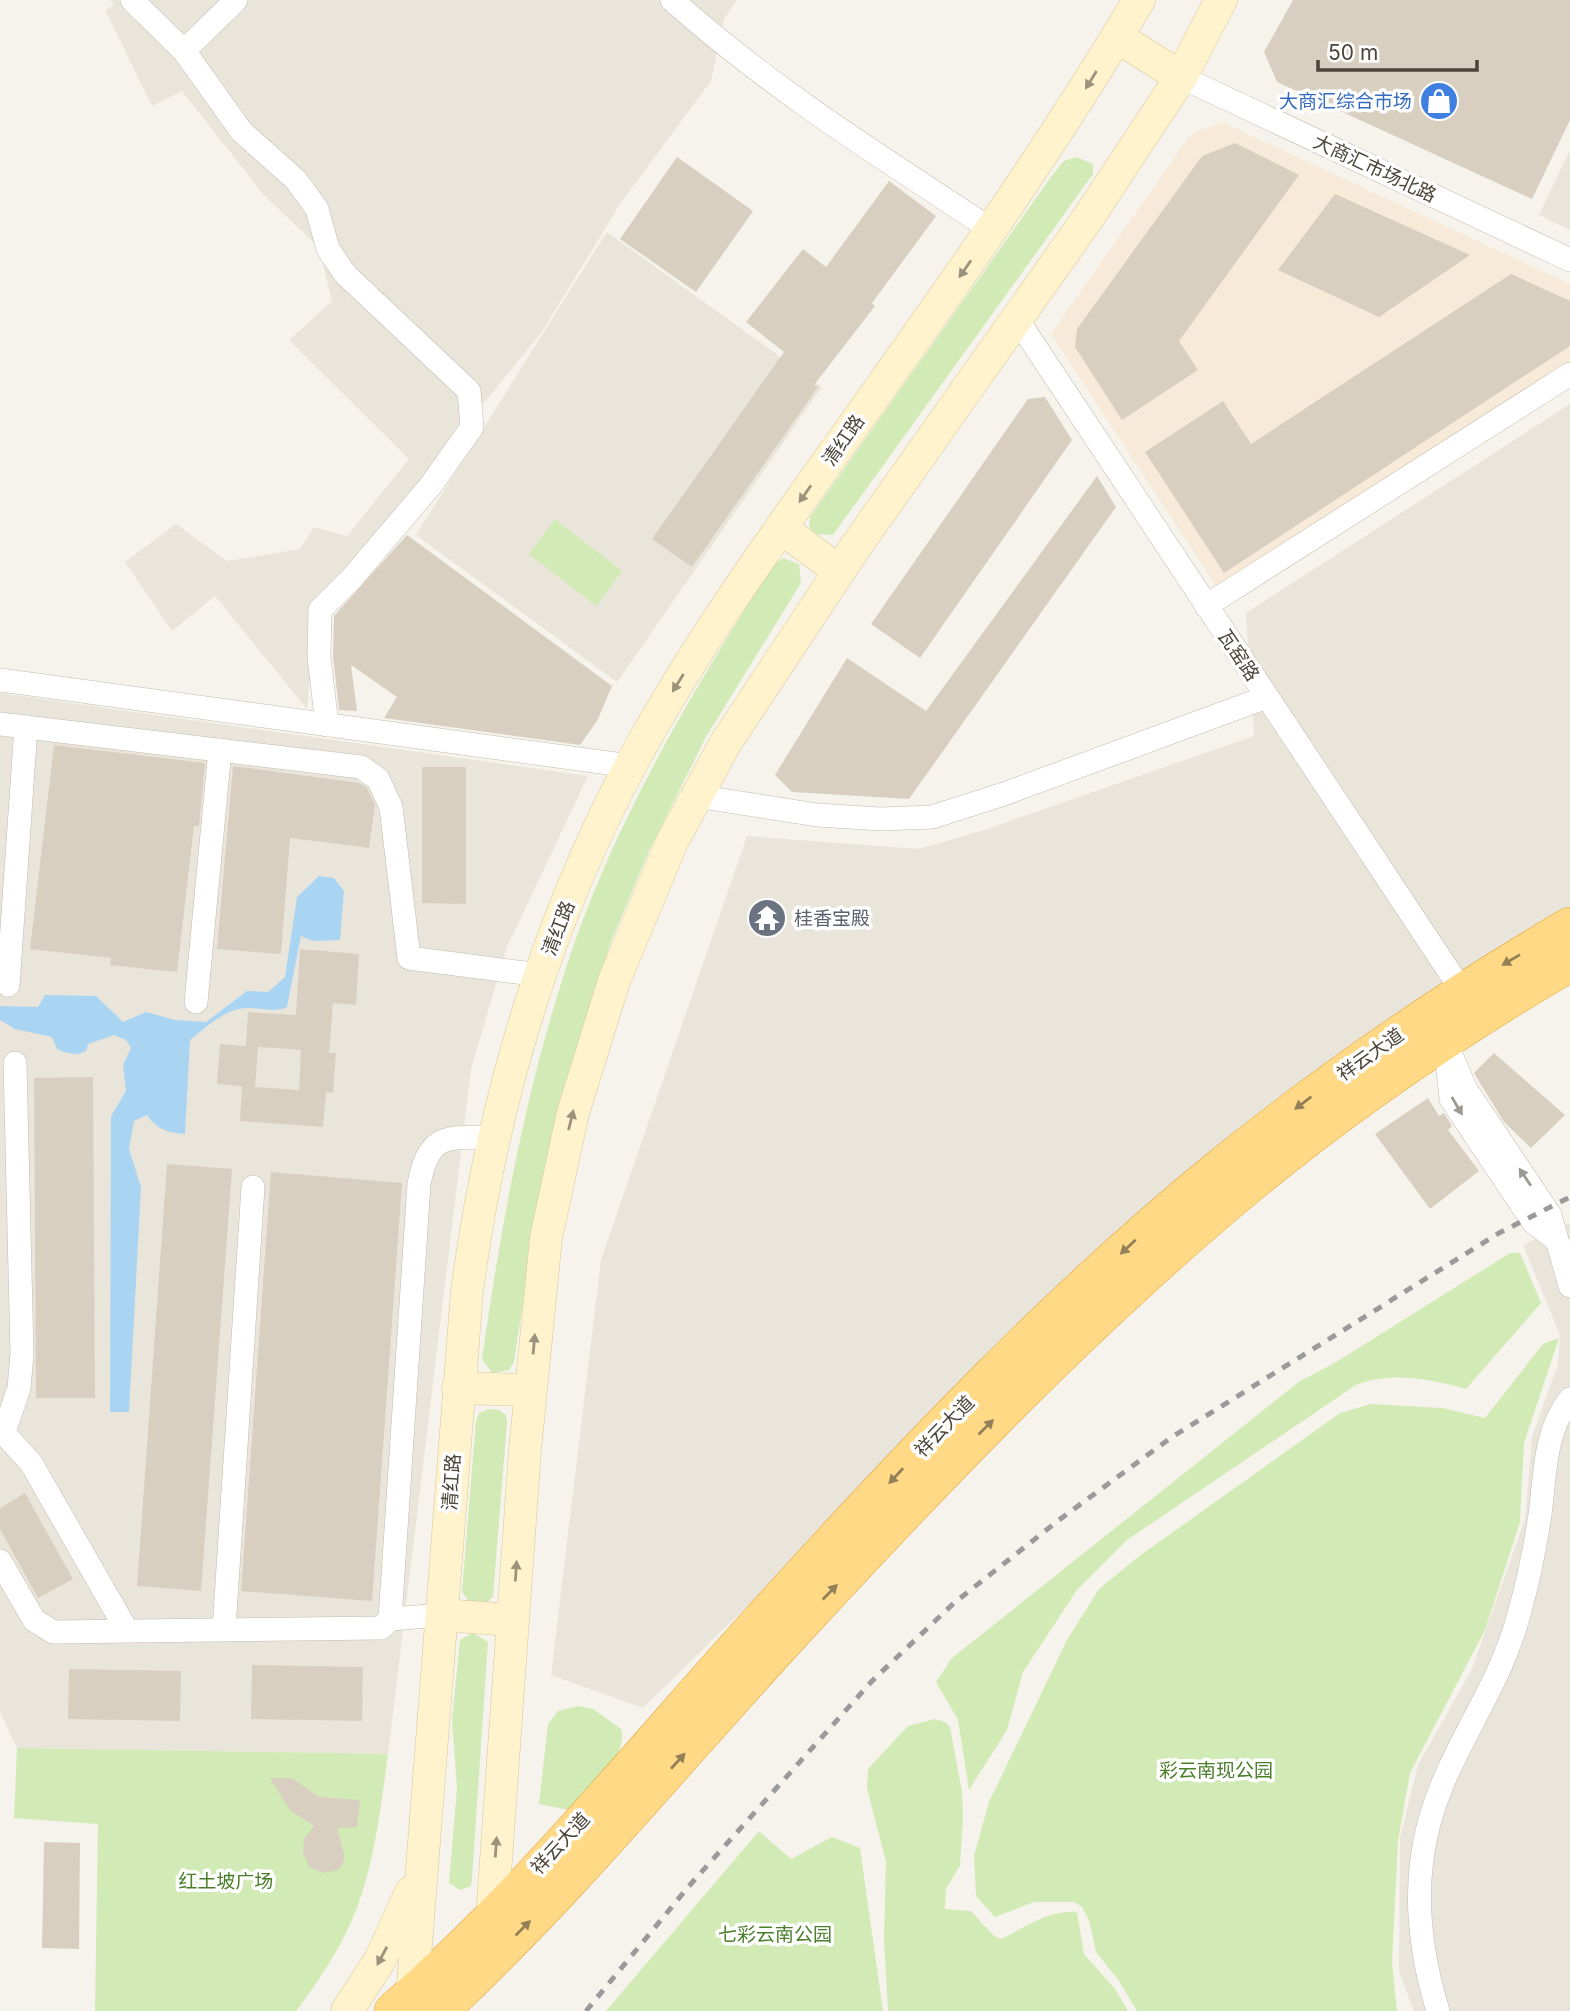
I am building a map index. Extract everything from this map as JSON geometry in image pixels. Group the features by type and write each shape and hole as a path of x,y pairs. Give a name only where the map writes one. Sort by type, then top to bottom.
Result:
{"highway":[{"name":"祥云大道","path":"414,2007 492,1915 599,1801 782,1596 1011,1357 1135,1241 1217,1170 1334,1080 1462,991 1570,926"},
{"name":"祥云大道","path":"414,2007 488,1964 613,1833 815,1608 1033,1380 1156,1264 1237,1195 1353,1105 1446,1040 1570,963"},
{"path":"1446,1040 1462,991"}],"main road":[{"name":"清红路","path":"414,2007 423,1847 458,1388 475,1229 493,1137 540,975 583,866 630,766 701,646 992,230 1139,0"},
{"path":"488,1964 530,1390 546,1238 579,1091 631,938 696,796 762,686 1181,77 1222,0"},
{"path":"1117,37 1181,77"},
{"path":"781,528 839,571"},
{"path":"458,1388 530,1390"},
{"path":"442,1615 512,1620"},
{"path":"347,2011 380,1960 397,1927 423,1847"}],"street":[{"path":"132,0 184,51 242,132 296,180 317,208 328,249 345,274 470,391 472,428 431,485 352,578 320,610 319,657 327,725"},
{"path":"184,51 236,0"},
{"path":"672,0 731,52 792,98 992,230"},
{"name":"大商汇市场北路","path":"1181,77 1570,260"},
{"name":"瓦窑路","path":"1017,319 1462,991"},
{"path":"1206,606 1570,374"},
{"path":"0,680 630,766"},
{"path":"696,796 828,816 881,819 932,817 1004,794 1267,697"},
{"path":"0,724 361,767 371,772 383,785 391,807 409,958 540,975"},
{"path":"8,985 26,727"},
{"path":"196,1002 220,750"},
{"path":"1446,1040 1465,1088 1550,1215 1554,1238 1570,1286"},
{"path":"15,1063 22,1354 19,1388 2,1431 31,1464 126,1629"},
{"path":"390,1619 419,1184 423,1161 431,1147 441,1141 493,1137"},
{"path":"224,1629 253,1187"},
{"path":"1554,1238 1570,1261"},
{"path":"1438,2011 1421,1935 1422,1857 1446,1770 1499,1671 1518,1617 1534,1549 1548,1451 1570,1386"},
{"path":"0,1560 34,1620 53,1632 126,1629 381,1628 390,1619 442,1615"}],"shaded area":[{"path":"111,0 737,0 724,19 711,81 622,201 541,333 316,609 307,709 215,596 172,631 125,562 176,524 227,561 300,549 314,527 347,536 409,459 289,340 332,301 319,248 263,194 182,91 152,106 105,10 114,5"},
{"path":"1222,122 1570,284 1570,365 1218,589 1051,334 1191,134"},
{"path":"1570,150 1570,230 1539,215"},
{"path":"607,232 822,387 617,682 416,535"},
{"path":"1570,404 1570,912 965,1392 643,1708 551,1675 601,1260 747,836 919,849 984,830 1254,736 1246,613"},
{"path":"0,693 588,776 507,947 471,1069 388,1754 17,1748 0,1712"},
{"path":"1570,1223 1570,2011 1414,2011 1399,1972 1400,1838 1418,1765 1472,1669 1525,1519 1532,1437 1558,1364 1560,1335 1523,1245"}],"green space":[{"path":"1076,157 1093,164 1093,174 833,535 816,534 809,527 810,517 1051,177 1064,161"},
{"path":"555,519 622,571 596,606 529,554"},
{"path":"783,558 799,564 801,583 706,737 649,851 611,942 561,1095 536,1215 514,1362 509,1370 492,1373 482,1359 507,1202 542,1048 573,947 614,846 662,750 745,610 774,564"},
{"path":"1510,1253 1520,1253 1541,1303 1466,1389 1439,1382 1397,1377 1356,1385 1127,1540 1077,1590 1023,1672 1007,1730 969,1790 958,1720 936,1682 952,1658 1300,1381 1333,1364"},
{"name":"彩云南现公园","path":"1559,1338 1524,1443 1520,1522 1485,1630 1410,1773 1398,1841 1392,1962 1397,2011 1137,2011 1119,1981 1096,1952 1089,1920 1082,1907 1074,1902 1034,1902 995,1917 976,1896 974,1856 989,1802 1067,1640 1099,1589 1138,1557 1340,1413 1371,1404 1442,1408 1485,1418 1543,1344"},
{"path":"489,1409 499,1410 506,1415 507,1422 493,1596 487,1603 471,1604 462,1592 476,1421 479,1413"},
{"path":"473,1633 488,1642 472,1878 471,1886 460,1890 449,1883 457,1788 452,1720 460,1640"},
{"path":"578,1706 593,1709 621,1729 619,1751 605,1773 569,1810 539,1804 548,1724 558,1711"},
{"path":"935,1719 950,1727 962,1792 960,1865 946,1889 945,1909 971,1911 993,1935 1001,1939 1047,1916 1077,1912 1084,1954 1115,1989 1128,2011 888,2011 884,1940 886,1862 867,1788 868,1769 908,1726"},
{"name":"红土坡广场","path":"17,1748 388,1754 374,1845 363,1891 335,1954 296,2011 95,2011 98,1824 14,1818"},
{"name":"七彩云南公园","path":"759,1831 791,1859 832,1837 860,1848 883,2011 606,2011"}],"water":[{"path":"319,876 334,878 344,891 340,940 313,941 301,936 287,1007 278,1010 249,1008 232,1011 190,1040 185,1134 163,1129 147,1115 134,1121 129,1149 141,1187 129,1412 110,1412 111,1116 126,1091 123,1065 131,1048 126,1040 114,1035 88,1044 86,1051 82,1053 64,1052 57,1049 52,1037 15,1029 0,1020 0,1006 38,1007 45,995 96,996 123,1022 146,1012 175,1020 206,1022 247,991 268,992 285,977 297,897"}],"building":[{"name":"大商汇综合市场","path":"1293,0 1570,0 1570,120 1532,199 1277,82 1264,52"},
{"path":"1235,143 1299,175 1179,341 1198,370 1122,420 1075,347 1077,329 1202,156"},
{"path":"677,157 753,211 696,292 620,239"},
{"path":"889,181 936,216 872,303 875,306 814,385 818,387 692,567 652,539 784,352 746,322 803,249 826,267"},
{"path":"1335,194 1470,255 1379,317 1278,270"},
{"path":"1511,274 1570,301 1570,346 1224,573 1145,452 1223,401 1251,444"},
{"path":"1045,397 1072,440 920,658 871,624 1028,399"},
{"path":"1097,476 1116,507 909,799 792,792 775,775 847,658 926,711"},
{"path":"407,535 612,686 597,721 580,745 384,718 397,697 351,665 357,711 339,710 333,656 334,616"},
{"path":"54,745 205,763 199,826 194,826 177,972 110,965 111,958 30,949"},
{"path":"233,766 359,783 367,788 375,805 369,848 290,838 281,954 217,949"},
{"path":"422,767 466,767 466,904 422,903"},
{"path":"300,949 359,954 356,1005 333,1003 329,1053 336,1053 333,1093 326,1092 323,1127 240,1121 242,1086 217,1084 220,1044 258,1047 255,1087 299,1090 301,1050 246,1046 248,1012 296,1015"},
{"path":"1494,1053 1565,1115 1531,1148 1504,1122 1474,1073"},
{"path":"93,1077 95,1398 36,1398 34,1078"},
{"path":"1428,1098 1439,1116 1444,1113 1452,1126 1448,1130 1479,1171 1430,1209 1375,1134"},
{"path":"167,1164 232,1169 201,1591 137,1586"},
{"path":"271,1172 402,1183 372,1601 241,1591"},
{"path":"25,1493 73,1579 38,1598 0,1529 0,1508"},
{"path":"252,1665 363,1667 362,1721 251,1719"},
{"path":"69,1669 181,1671 180,1721 68,1719"},
{"path":"270,1778 292,1778 319,1797 360,1800 357,1827 337,1828 345,1858 339,1870 324,1873 309,1867 303,1853 304,1839 314,1826 290,1810"},
{"path":"44,1842 80,1843 79,1949 42,1948"}],"railway":[{"path":"586,2011 689,1886 872,1681 954,1603 1059,1520 1172,1437 1499,1233 1570,1197"}],"place":[{"name":"大商汇综合市场","path":"1439,101"},
{"name":"桂香宝殿","path":"767,918"}]}
